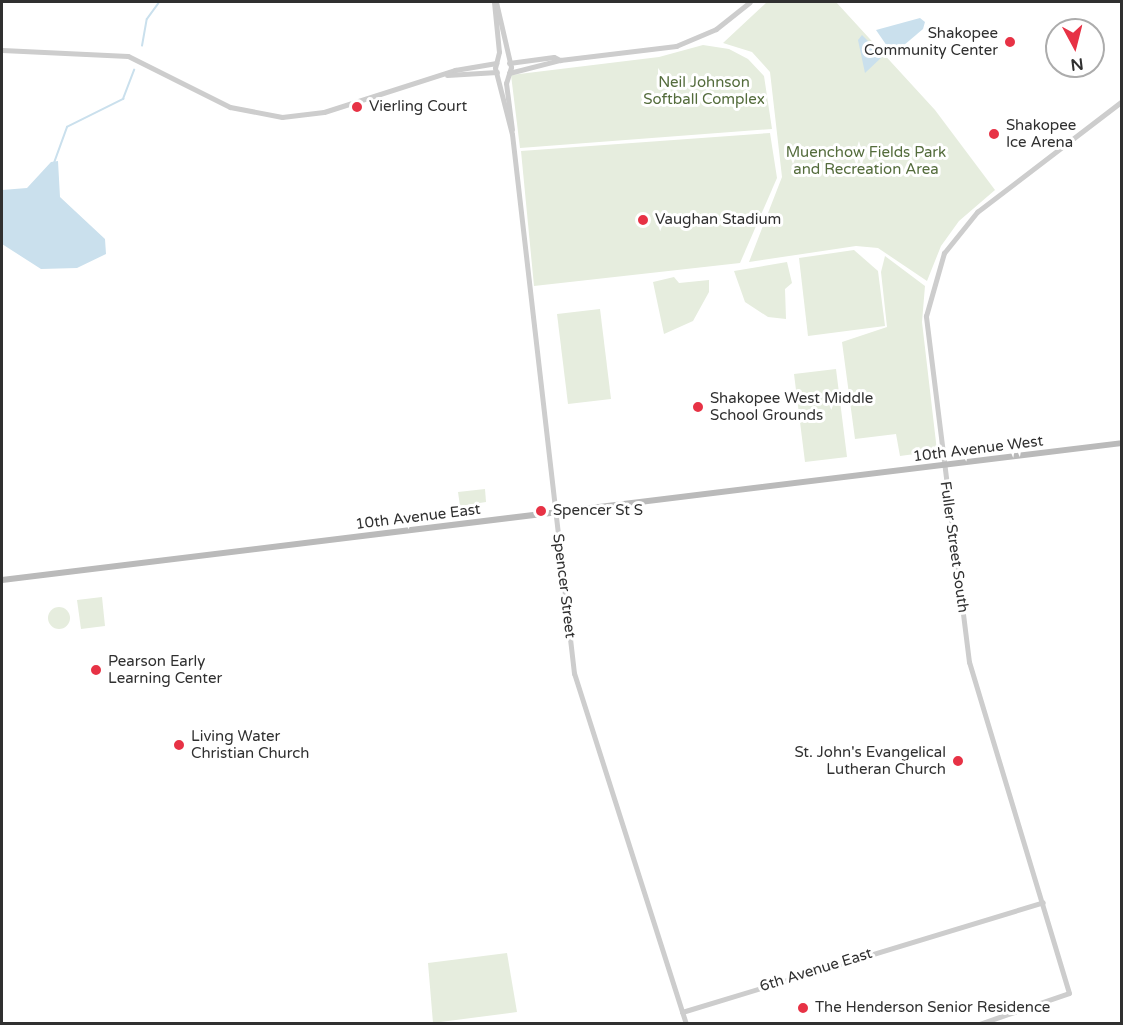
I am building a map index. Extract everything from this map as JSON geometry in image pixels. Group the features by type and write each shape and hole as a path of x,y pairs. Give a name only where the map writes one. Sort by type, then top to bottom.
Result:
{"main road":[{"name":"10th Avenue West","path":"838,478 1122,443"},
{"name":"10th Avenue East","path":"2,580 838,478"}],"street":[{"path":"495,2 509,63"},
{"path":"495,2 497,63"},
{"path":"445,75 508,73 560,60 688,42 716,29 750,2"},
{"path":"2,50 128,56 223,105 282,117 324,112 445,75 497,63 554,57 560,60"},
{"name":"Spencer Street","path":"497,63 497,72 512,134"},
{"name":"Spencer Street","path":"509,63 512,134 574,673 686,1023"},
{"name":"Fuller Street South","path":"979,1022 1069,993 969,662 942,465 926,316 944,253 977,212 1122,101"},
{"name":"6th Avenue East","path":"682,1011 1043,902"}],"green space":[{"name":"Muenchow Fields Park and Recreation Area","path":"767,2 836,2 935,110 995,190 959,221 941,246 927,281 878,248 856,246 749,262 782,177 770,72 752,52 723,43"},
{"name":"Neil Johnson Softball Complex","path":"703,45 729,49 748,59 764,76 772,129 520,148 511,75 659,57"},
{"name":"Vaughan Stadium","path":"770,133 777,178 740,263 534,286 521,151"},
{"path":"854,250 878,271 885,326 808,336 799,258"},
{"path":"885,256 925,286 922,322 937,451 900,456 896,434 855,439 842,342 887,327 881,272"},
{"path":"787,262 792,283 785,289 786,319 768,317 745,302 734,271"},
{"path":"674,277 679,283 709,280 709,292 693,321 664,334 653,282"},
{"path":"600,309 611,399 568,404 557,314"},
{"path":"836,369 847,457 805,462 794,374"},
{"path":"485,489 486,502 460,506 458,492"},
{"path":"102,597 105,626 81,629 77,600"},
{"path":"55,607 63,607 70,614 70,622 63,629 55,629 48,622 48,614"},
{"path":"507,953 517,1012 433,1023 428,963"}],"water":[{"path":"920,18 925,22 923,29 897,51 887,46 876,30"},
{"path":"862,35 883,56 865,73 858,40"},
{"path":"58,161 60,197 105,239 106,254 77,268 41,269 2,244 2,190 27,188 51,162"}],"waterway":[{"path":"866,2 899,2"},
{"path":"142,46 147,19 158,4"},
{"path":"54,163 67,127 123,99 134,70"}],"place":[{"name":"Shakopee Community Center","path":"1010,42"},
{"name":"Vierling Court","path":"357,107"},
{"name":"Shakopee Ice Arena","path":"994,134"},
{"name":"Vaughan Stadium","path":"643,220"},
{"name":"Shakopee West Middle School Grounds","path":"698,407"},
{"name":"Spencer St S","path":"541,511"},
{"name":"Pearson Early Learning Center","path":"96,670"},
{"name":"Living Water Christian Church","path":"179,745"},
{"name":"St. John's Evangelical Lutheran Church","path":"958,761"},
{"name":"The Henderson Senior Residence","path":"803,1008"}]}
